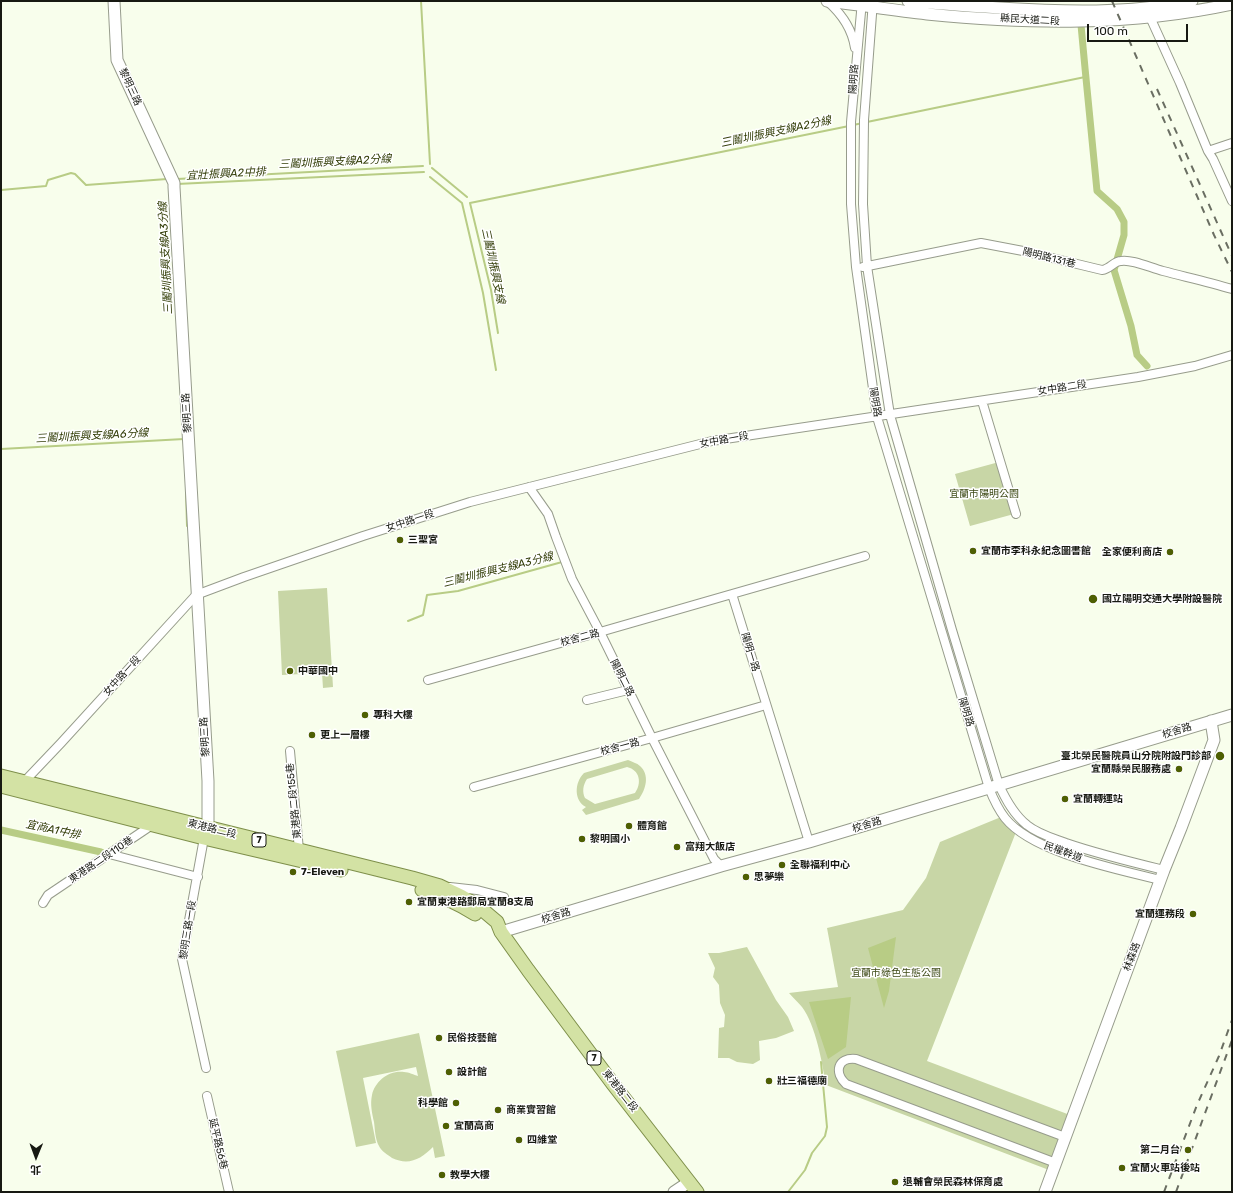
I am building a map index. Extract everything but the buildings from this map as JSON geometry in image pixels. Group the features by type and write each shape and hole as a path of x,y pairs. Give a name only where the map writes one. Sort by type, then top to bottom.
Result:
{"main road":[{"name":"東港路二段","path":"1,776 20,786 404,884 433,893 466,908 487,924 501,932"},
{"name":"東港路二段","path":"1,786 20,786"},
{"name":"東港路二段","path":"206,833 299,850 412,878 440,886 478,906 497,922 501,932 613,1084 693,1187"}],"street":[{"name":"黎明三路","path":"114,1 117,60 174,182 196,595 208,781 206,833"},
{"name":"縣民大道二段","path":"827,1 873,4 926,14 1028,21 1074,22 1125,20 1200,11 1232,4"},
{"path":"827,1 835,8 850,28 855,46 855,65"},
{"name":"縣民大道二段","path":"908,1 1038,11 1082,12 1145,8 1192,1"},
{"name":"陽明路","path":"861,3 851,122 851,204 856,267 877,417 994,786"},
{"name":"陽明路","path":"873,4 863,149 862,204 864,267 890,415 952,630 994,786"},
{"path":"1150,17 1180,82 1208,151 1232,201"},
{"path":"1208,151 1232,143"},
{"name":"陽明路131巷","path":"864,267 981,243 1024,251 1102,270 1110,268 1118,261 1127,261 1232,289"},
{"name":"女中路二段","path":"890,415 1171,371 1195,366 1232,355"},
{"path":"982,401 1016,514"},
{"name":"女中路一段","path":"20,786 196,595 286,562 470,502 712,441 890,415"},
{"name":"陽明二路","path":"529,487 548,514 572,579 714,859 722,866"},
{"path":"732,594 865,556"},
{"name":"校舍二路","path":"428,680 732,594"},
{"name":"陽明一路","path":"732,594 809,842"},
{"path":"587,700 628,690"},
{"name":"校舍一路","path":"474,787 766,705"},
{"name":"校舍路","path":"501,932 722,866 809,842 1232,715"},
{"name":"林森路","path":"1045,1192 1162,875 1214,740 1211,721"},
{"name":"東港路二段155巷","path":"290,751 299,850"},
{"name":"民權幹道","path":"994,786 1028,826 1048,836 1162,875"},
{"name":"東港路二段110巷","path":"43,903 48,895 110,854 154,820"},
{"name":"黎明三路一段","path":"206,833 182,959 206,1068"},
{"path":"110,854 198,877"},
{"path":"440,886 477,890 504,897"},
{"path":"1056,1163 846,1084 840,1076 840,1066 842,1061 846,1059 856,1059 1065,1138"},
{"name":"延平路56巷","path":"207,1096 229,1192"},
{"path":"674,1192 693,1187"}],"green space":[{"name":"宜蘭市陽明公園","path":"999,462 1014,514 970,526 955,474"},
{"path":"327,588 333,687 323,688 322,673 282,675 278,591"},
{"path":"628,760 640,766 645,774 646,782 644,791 639,799 586,815 582,810 586,807 579,801 577,796 578,782 584,773","holes":["627,767 635,771 639,781 639,785 635,793 595,804 585,798 583,788 587,779"]},
{"name":"宜蘭市綠色生態公園","path":"1001,817 1016,832 927,1061 1070,1115 1049,1170 826,1085 818,1044 811,1024 802,1007 789,993 838,987 827,928 903,910 926,878 940,842"},
{"path":"747,947 776,1000 788,1017 794,1031 776,1038 759,1041 760,1060 753,1064 737,1062 729,1058 718,1058 719,1028 724,1027 725,1015 720,1003 719,985 713,977 715,968 708,953 719,953"},
{"path":"419,1033 445,1156 435,1158 433,1147 424,1155 414,1160 398,1160 392,1158 380,1148 375,1134 371,1098 376,1085 379,1081 393,1073 406,1072 418,1076 416,1067 363,1078 376,1143 356,1147 336,1051"}],"shaded area":[{"path":"896,937 889,991 884,1008 868,948"},
{"path":"851,997 846,1047 828,1059 809,1002"}],"waterway":[{"path":"421,1 430,164"},
{"path":"1081,25 1097,191 1117,209 1124,222 1124,235 1114,270 1131,326 1137,355 1147,366"},
{"name":"三鬮圳振興支線A2分線","path":"867,122 1085,77"},
{"name":"三鬮圳振興支線A2分線","path":"853,125 863,123"},
{"name":"三鬮圳振興支線A2分線","path":"498,333 491,290 470,203 849,126"},
{"name":"三鬮圳振興支線A2分線","path":"177,179 423,166"},
{"name":"三鬮圳振興支線A2分線","path":"432,168 467,197"},
{"name":"宜壯振興A2中排","path":"177,184 424,172"},
{"path":"1,190 46,186 48,180 71,173 75,174 86,185 167,179"},
{"path":"430,177 462,203 483,293 496,370"},
{"name":"三鬮圳振興支線A6分線","path":"1,449 184,439"},
{"name":"三鬮圳振興支線A3分線","path":"186,491 187,526 189,526"},
{"name":"三鬮圳振興支線A3分線","path":"408,621 423,615 427,595 458,591 562,562"},
{"name":"宜商A1中排","path":"1,830 101,852"},
{"name":"三鬮圳振興支線","path":"788,1192 805,1170 812,1153 825,1136 827,1127 821,1062"}],"railway":[{"path":"1112,1 1214,235 1232,272"},
{"path":"1157,89 1232,256"},
{"path":"1164,1192 1197,1105 1219,1056 1232,1020"},
{"path":"1176,1192 1232,1040"}],"place":[{"name":"三聖宮","path":"400,540"},
{"name":"宜蘭市李科永紀念圖書館","path":"973,551"},
{"name":"全家便利商店","path":"1170,552"},
{"name":"國立陽明交通大學附設醫院","path":"1093,599"},
{"name":"中華國中","path":"290,671"},
{"name":"專科大樓","path":"365,715"},
{"name":"更上一層樓","path":"312,735"},
{"name":"臺北榮民醫院員山分院附設門診部","path":"1220,756"},
{"name":"宜蘭縣榮民服務處","path":"1179,769"},
{"name":"宜蘭轉運站","path":"1065,799"},
{"name":"體育館","path":"629,826"},
{"name":"黎明國小","path":"582,839"},
{"name":"富翔大飯店","path":"677,847"},
{"name":"全聯福利中心","path":"782,865"},
{"name":"7-Eleven","path":"293,872"},
{"name":"思夢樂","path":"746,877"},
{"name":"宜蘭東港路郵局宜蘭8支局","path":"409,902"},
{"name":"宜蘭運務段","path":"1193,914"},
{"name":"民俗技藝館","path":"439,1038"},
{"name":"設計館","path":"449,1072"},
{"name":"壯三福德廟","path":"769,1081"},
{"name":"科學館","path":"456,1103"},
{"name":"商業實習館","path":"498,1110"},
{"name":"宜蘭高商","path":"446,1126"},
{"name":"四維堂","path":"519,1140"},
{"name":"第二月台","path":"1188,1150"},
{"name":"宜蘭火車站後站","path":"1122,1168"},
{"name":"教學大樓","path":"442,1175"},
{"name":"退輔會榮民森林保育處","path":"895,1182"}]}
